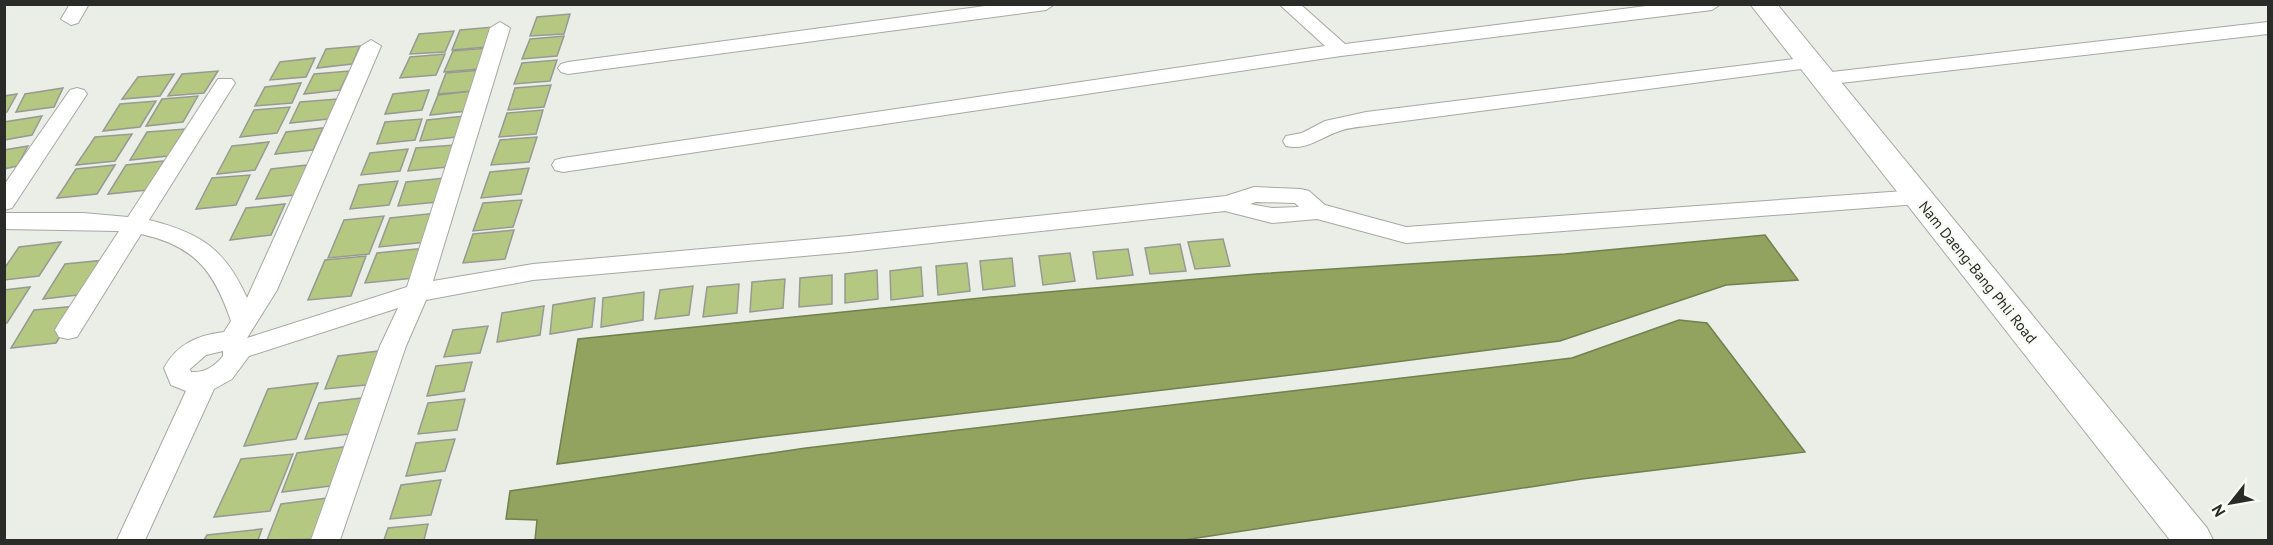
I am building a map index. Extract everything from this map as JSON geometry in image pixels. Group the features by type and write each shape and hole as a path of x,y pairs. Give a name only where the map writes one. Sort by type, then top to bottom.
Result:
{"main road":[{"name":"Nam Daeng-Bang Phli Road","path":"1763,4 2193,540"}],"street":[{"path":"568,68 1046,4"},
{"path":"1288,4 1341,50"},
{"path":"563,165 1341,50 1712,4"},
{"path":"326,540 393,346 417,293 500,28"},
{"path":"1294,141 1308,138 1332,126 1366,119 1817,71 2268,28"},
{"path":"237,338 265,290 371,46"},
{"path":"68,330 225,83"},
{"path":"4,203 77,94"},
{"path":"237,338 417,293 533,272 849,244 1228,203 1247,213 1295,217 1317,212 1406,235 1918,197"},
{"path":"4,221 77,220 135,224 175,235 209,255 234,291 237,359 229,368 204,381 131,540"}],"shaded area":[{"path":"1765,235 1798,280 1726,285 1560,341 557,464 578,339 991,297 1256,274 1565,254"},
{"path":"1679,320 1707,323 1805,452 1582,479 1184,540 535,540 537,520 506,519 510,491 806,448 1572,358"}],"building":[{"path":"570,14 564,34 530,36 537,17"},
{"path":"494,27 487,47 452,50 460,30"},
{"path":"454,31 445,52 410,54 419,34"},
{"path":"564,36 557,56 522,59 530,39"},
{"path":"360,46 352,64 317,68 326,49"},
{"path":"488,48 480,69 444,72 453,51"},
{"path":"445,54 436,75 400,78 410,57"},
{"path":"315,58 306,77 270,80 280,62"},
{"path":"557,60 550,81 514,84 522,63"},
{"path":"481,70 473,91 438,94 446,73"},
{"path":"218,71 204,93 168,96 182,74"},
{"path":"349,71 340,90 304,94 314,74"},
{"path":"174,74 160,96 122,99 138,77"},
{"path":"301,83 292,103 255,106 265,87"},
{"path":"551,85 544,107 508,110 515,88"},
{"path":"63,88 54,107 16,112 25,94"},
{"path":"429,90 422,110 385,114 393,94"},
{"path":"473,91 467,111 430,115 438,95"},
{"path":"17,94 7,112 4,113 4,96"},
{"path":"198,96 183,122 146,126 162,99"},
{"path":"337,99 328,119 290,123 300,102"},
{"path":"156,101 140,127 103,131 120,104"},
{"path":"290,107 277,133 240,137 254,110"},
{"path":"543,110 536,134 499,137 507,113"},
{"path":"42,116 32,135 4,140 4,122"},
{"path":"464,116 457,137 420,141 427,120"},
{"path":"422,119 415,140 377,144 385,122"},
{"path":"323,128 313,150 275,154 286,132"},
{"path":"185,129 168,156 130,160 147,132"},
{"path":"132,134 115,161 76,165 95,137"},
{"path":"537,137 529,162 491,165 500,140"},
{"path":"269,142 255,170 217,174 232,146"},
{"path":"454,145 447,167 408,171 416,148"},
{"path":"28,146 17,166 4,169 4,150"},
{"path":"408,149 400,171 361,175 370,153"},
{"path":"164,161 147,190 108,194 126,165"},
{"path":"115,165 97,194 57,198 76,169"},
{"path":"308,165 295,195 256,199 271,169"},
{"path":"529,168 521,194 481,198 490,172"},
{"path":"250,175 236,205 196,209 212,178"},
{"path":"445,178 437,202 398,206 406,182"},
{"path":"398,181 389,205 350,209 359,185"},
{"path":"522,200 513,227 473,231 483,203"},
{"path":"285,204 271,235 230,240 246,208"},
{"path":"437,213 427,242 379,247 390,218"},
{"path":"384,216 369,254 328,258 344,220"},
{"path":"514,230 505,259 463,263 473,234"},
{"path":"1223,239 1230,266 1195,269 1188,242"},
{"path":"61,242 39,276 4,280 4,269 19,247"},
{"path":"1180,244 1186,271 1150,274 1145,248"},
{"path":"426,248 415,278 365,283 377,253"},
{"path":"1128,249 1133,275 1097,279 1093,252"},
{"path":"1070,253 1075,281 1043,285 1039,256"},
{"path":"366,256 351,296 308,300 325,260"},
{"path":"1012,258 1015,286 983,290 980,261"},
{"path":"106,260 86,294 43,299 65,264"},
{"path":"967,263 970,291 938,295 936,266"},
{"path":"921,267 923,296 891,300 890,271"},
{"path":"877,270 878,299 845,303 845,274"},
{"path":"832,275 832,304 799,307 800,278"},
{"path":"785,279 783,308 750,312 752,282"},
{"path":"739,284 737,313 703,317 707,287"},
{"path":"693,286 689,315 655,319 660,290"},
{"path":"30,287 7,323 4,323 4,290"},
{"path":"644,292 643,320 601,327 603,298"},
{"path":"595,298 592,327 550,334 553,305"},
{"path":"78,306 56,343 11,348 34,310"},
{"path":"544,306 540,335 497,342 502,313"},
{"path":"488,326 480,353 444,357 453,330"},
{"path":"387,350 376,384 325,389 338,356"},
{"path":"472,362 464,391 427,396 436,366"},
{"path":"318,383 296,439 244,446 268,389"},
{"path":"371,397 358,433 305,439 319,403"},
{"path":"465,399 457,430 418,434 428,403"},
{"path":"455,439 445,471 406,476 416,443"},
{"path":"351,446 338,485 282,492 297,453"},
{"path":"293,454 270,511 214,517 241,459"},
{"path":"441,480 431,515 390,519 401,485"},
{"path":"336,497 321,539 267,540 281,504"},
{"path":"428,524 424,540 384,540 388,528"},
{"path":"262,529 258,540 204,540 207,535"}]}
